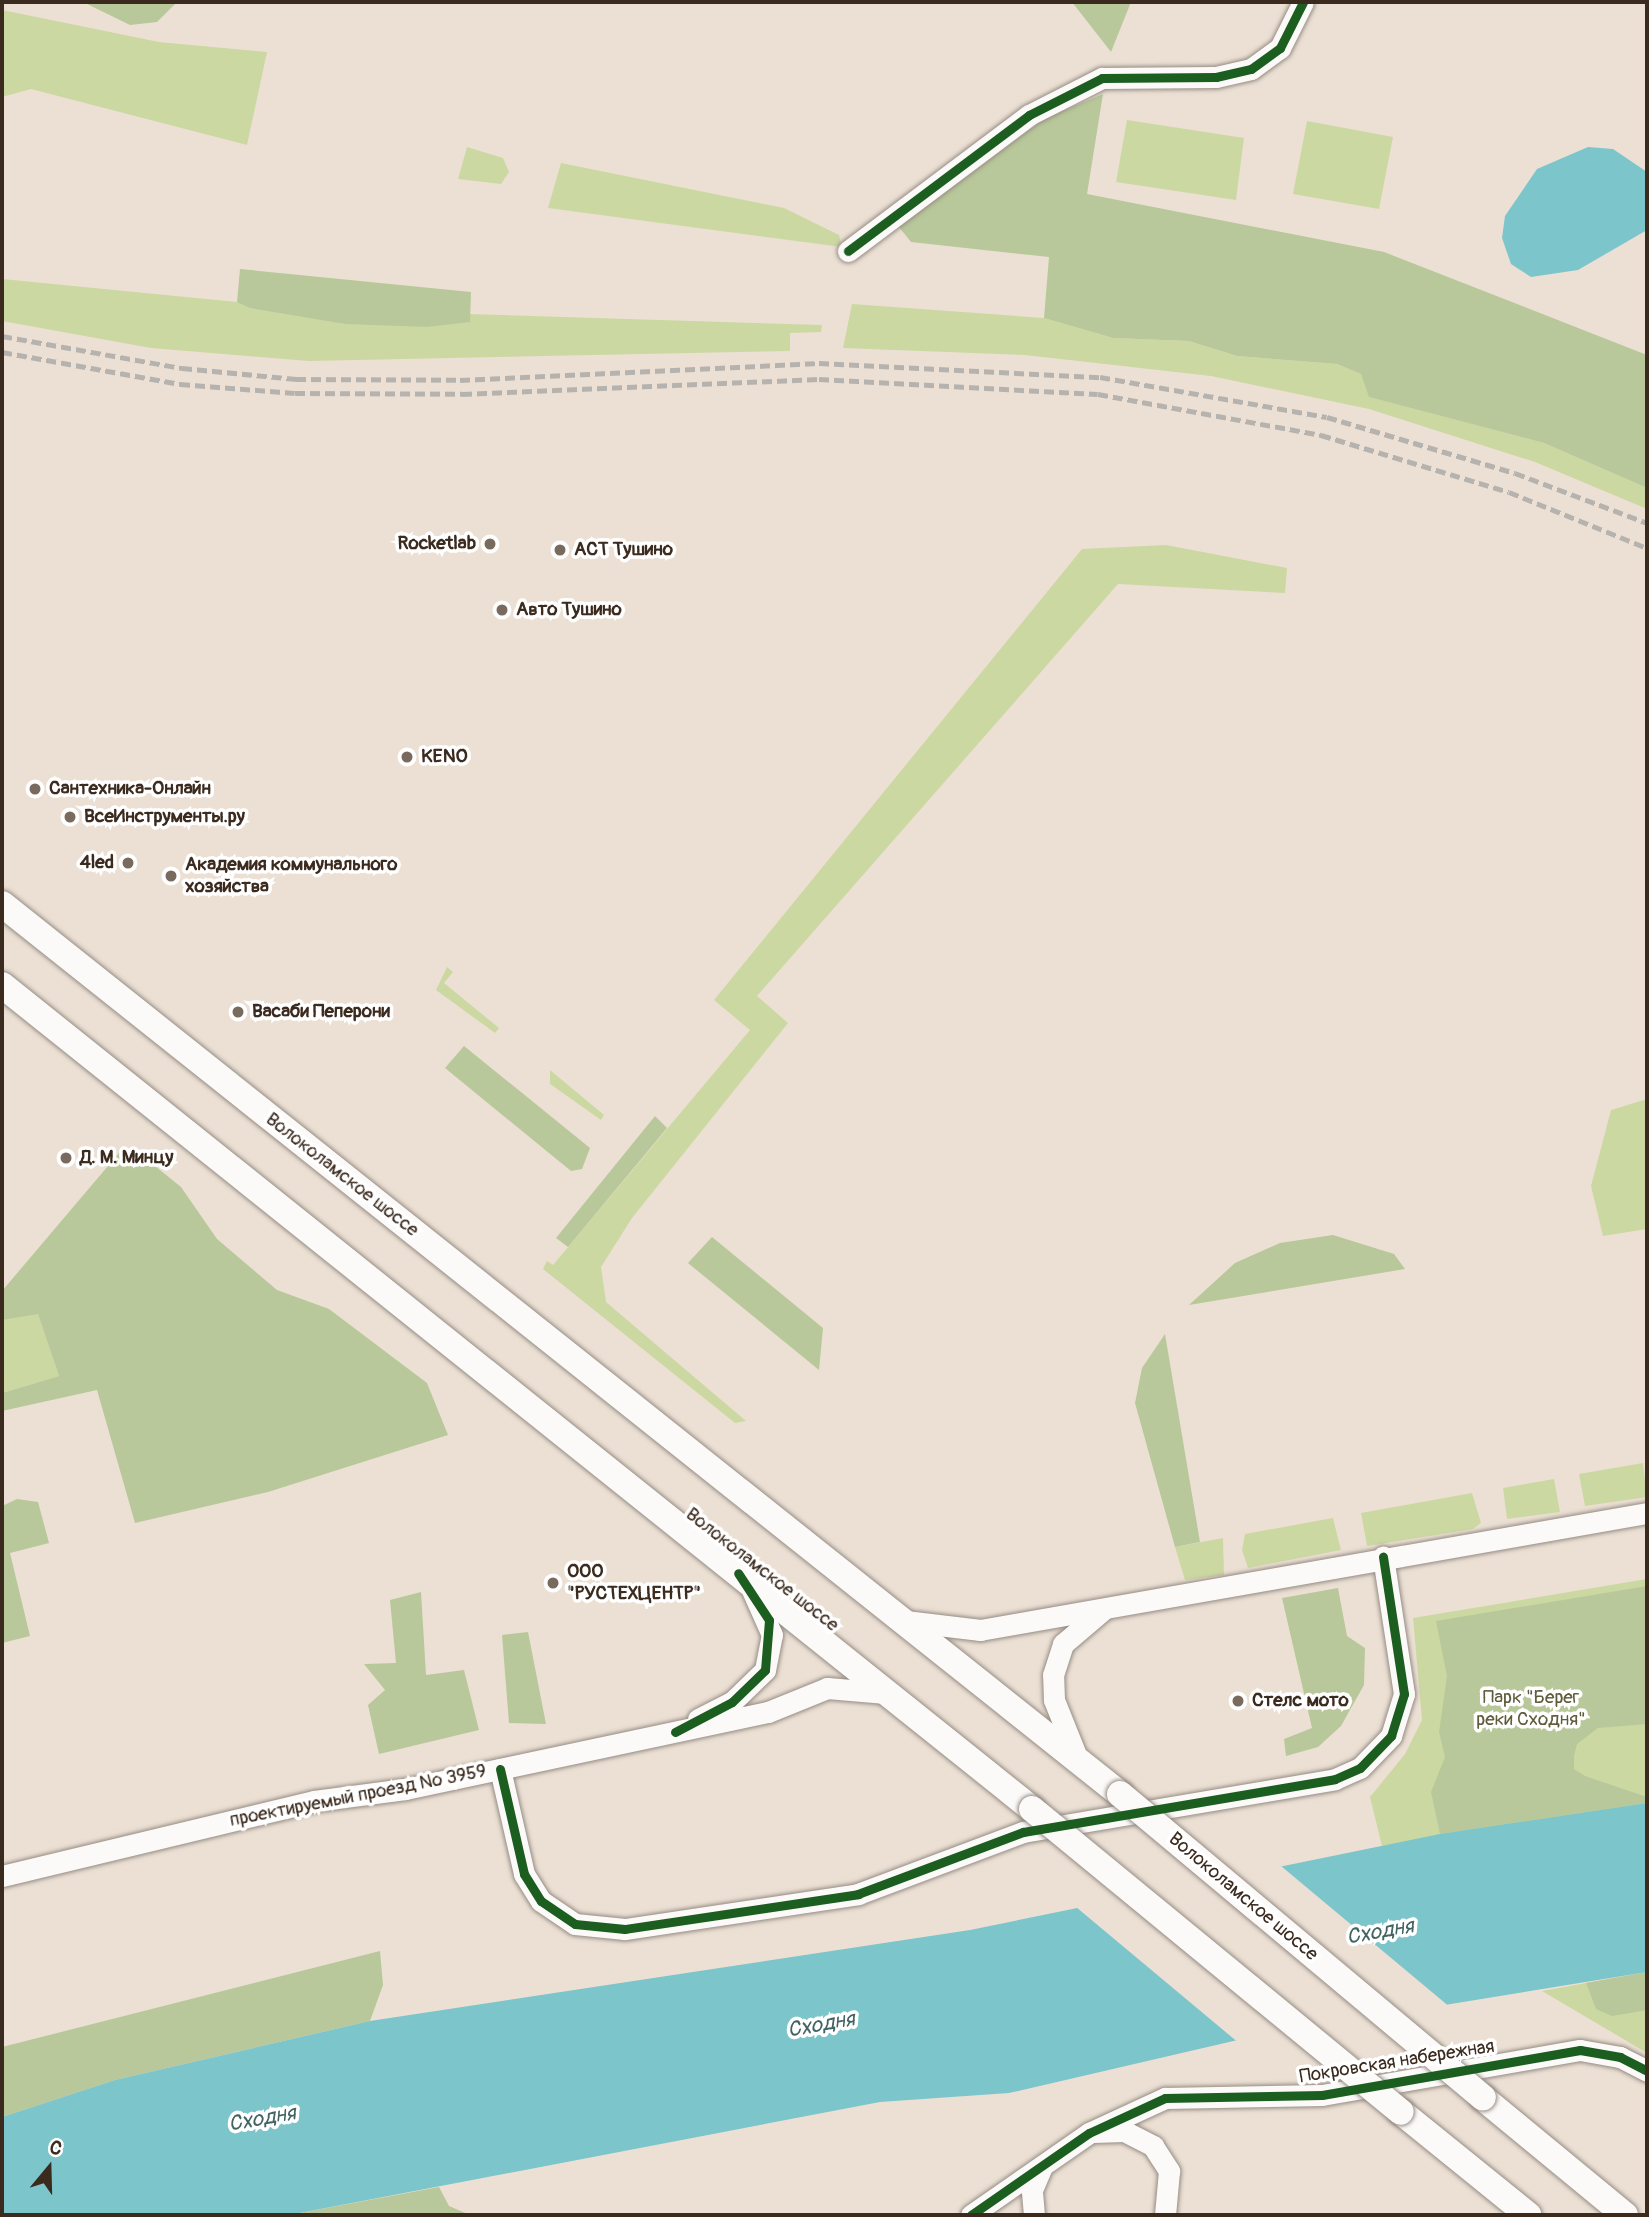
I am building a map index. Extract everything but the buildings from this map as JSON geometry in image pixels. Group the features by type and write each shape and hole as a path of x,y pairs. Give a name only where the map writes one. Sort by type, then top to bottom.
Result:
{"main road":[{"name":"Волоколамское шоссе","path":"2,904 1120,1794 1625,2215"},
{"name":"Волоколамское шоссе","path":"2,985 890,1694 1528,2215"}],"street":[{"path":"848,251 1030,115 1102,78 1216,77 1251,69 1280,48 1303,2"},
{"path":"901,1620 980,1630 1124,1601 1647,1513"},
{"path":"500,1769 524,1874 541,1901 575,1924 625,1928 858,1895 1023,1832 1335,1779 1360,1768 1391,1735 1404,1694 1383,1557"},
{"name":"проектируемый проезд № 3959","path":"675,1732 732,1702 765,1670 769,1620 738,1573"},
{"path":"1077,1760 1054,1700 1056,1658 1083,1622 1124,1601"},
{"name":"проектируемый проезд № 3959","path":"2,1876 314,1801 500,1769 768,1712 827,1688 890,1694"},
{"name":"Покровская набережная","path":"971,2215 1089,2133 1165,2098 1322,2095 1580,2050 1620,2057 1647,2071"},
{"path":"1089,2133 1125,2131 1153,2146 1172,2185 1165,2215"},
{"path":"1034,2215 1032,2190 1044,2165"}],"green space":[{"path":"83,2 177,2 157,22 130,25"},
{"path":"1072,2 1131,2 1111,52"},
{"path":"2,10 159,42 267,52 247,145 31,89 2,97"},
{"path":"1103,94 1087,194 1384,252 1647,355 1647,488 1544,443 1369,397 1361,374 1337,364 1237,356 1189,341 1113,338 1044,318 1049,257 911,242 899,227 1044,119"},
{"path":"1127,120 1244,138 1236,200 1116,182"},
{"path":"1307,121 1393,137 1379,209 1293,194"},
{"path":"467,147 503,158 509,172 501,184 458,179"},
{"path":"561,163 784,208 839,235 842,247 548,208"},
{"path":"240,269 471,292 470,322 427,327 345,324 250,308 237,302"},
{"path":"2,279 237,302 345,324 470,322 470,314 822,325 821,332 790,333 790,351 309,361 151,348 2,321"},
{"path":"852,304 1044,318 1113,338 1189,341 1237,356 1337,364 1361,374 1370,397 1544,443 1647,488 1647,509 1535,462 1369,409 1211,376 1025,355 843,348"},
{"path":"1166,545 1287,568 1285,593 1118,584 757,996 788,1023 632,1218 601,1267 606,1302 746,1421 735,1423 543,1269 547,1261 553,1265 750,1030 714,1000 1082,549"},
{"path":"447,967 453,972 444,983 499,1028 495,1033 436,990"},
{"path":"464,1046 590,1148 582,1169 571,1171 445,1068"},
{"path":"550,1070 604,1115 601,1120 550,1084"},
{"path":"1647,1099 1647,1229 1603,1236 1591,1186 1611,1110"},
{"path":"655,1116 667,1128 568,1247 556,1238"},
{"path":"119,1153 139,1153 181,1187 217,1239 277,1290 329,1309 427,1383 448,1435 268,1492 135,1523 97,1390 2,1411 2,1393 59,1376 38,1314 2,1320 2,1291"},
{"path":"1333,1235 1394,1254 1405,1269 1189,1305 1235,1263 1280,1243"},
{"path":"712,1237 823,1328 819,1370 688,1263"},
{"path":"38,1313 59,1376 2,1393 2,1320"},
{"path":"1165,1334 1200,1542 1175,1547 1135,1403 1142,1368"},
{"path":"1643,1463 1647,1497 1585,1506 1579,1474"},
{"path":"1554,1479 1560,1512 1507,1519 1503,1488"},
{"path":"1472,1493 1481,1523 1473,1529 1367,1546 1361,1513"},
{"path":"17,1499 38,1502 49,1543 10,1553 30,1636 2,1643 2,1506"},
{"path":"1333,1518 1341,1550 1248,1568 1242,1550 1245,1534"},
{"path":"1223,1538 1224,1575 1185,1580 1175,1547"},
{"name":"Парк \"Берег реки Сходня\"","path":"1647,1579 1647,1803 1382,1846 1370,1797 1405,1754 1422,1720 1413,1618"},
{"name":"Парк \"Берег реки Сходня\"","path":"1647,1586 1647,1724 1598,1728 1577,1744 1574,1769 1585,1776 1647,1797 1647,1803 1440,1834 1431,1792 1445,1757 1439,1732 1447,1676 1436,1621"},
{"path":"1338,1588 1347,1636 1365,1648 1364,1685 1341,1726 1318,1747 1286,1756 1284,1739 1312,1728 1282,1598"},
{"path":"421,1592 426,1675 464,1670 479,1730 379,1754 368,1705 385,1690 364,1664 396,1663 390,1600"},
{"path":"528,1632 546,1724 509,1723 502,1635"},
{"path":"380,1951 383,1985 370,2021 115,2080 2,2117 2,2047"},
{"path":"1647,1972 1647,2053 1542,1991"},
{"path":"1647,1972 1647,2010 1612,2016 1596,2009 1586,1983"},
{"path":"439,2187 449,2206 470,2215 289,2215"}],"water":[{"path":"1588,147 1613,149 1647,172 1647,230 1578,270 1531,277 1511,264 1502,238 1505,216 1537,169"},
{"name":"Сходня","path":"1647,1803 1647,1972 1255,2036 1009,2093 880,2102 289,2215 2,2215 2,2117 115,2080 370,2021 970,1930 1440,1834"}],"pier":[{"path":"1281,1866 1451,2008 1240,2044 1076,1907"}],"railway":[{"path":"2,336 182,368 296,379 460,380 819,363 1100,377 1327,417 1515,473 1647,523"},
{"path":"2,352 180,384 295,393 462,394 819,379 1098,394 1321,435 1509,492 1647,548"}],"cycle path":[{"path":"848,251 1029,115 1102,78 1216,77 1251,69 1280,48 1303,2"},
{"path":"500,1769 524,1874 541,1901 575,1924 625,1929 858,1894 1023,1832 1335,1779 1360,1768 1391,1736 1404,1694 1383,1557"},
{"path":"675,1732 732,1702 765,1670 769,1620 738,1573"},
{"path":"971,2215 1089,2133 1165,2098 1322,2095 1580,2050 1620,2057 1647,2071"}],"place":[{"name":"Rocketlab","path":"490,544"},
{"name":"АСТ Тушино","path":"560,550"},
{"name":"Авто Тушино","path":"502,610"},
{"name":"KENO","path":"407,757"},
{"name":"Сантехника-Онлайн","path":"35,789"},
{"name":"ВсеИнструменты.ру","path":"70,817"},
{"name":"4led","path":"128,863"},
{"name":"Академия коммунального хозяйства","path":"171,876"},
{"name":"Васаби Пеперони","path":"238,1012"},
{"name":"Д. М. Минцу","path":"66,1158"},
{"name":"ООО \"РУСТЕХЦЕНТР\"","path":"553,1583"},
{"name":"Стелс мото","path":"1238,1701"}]}
